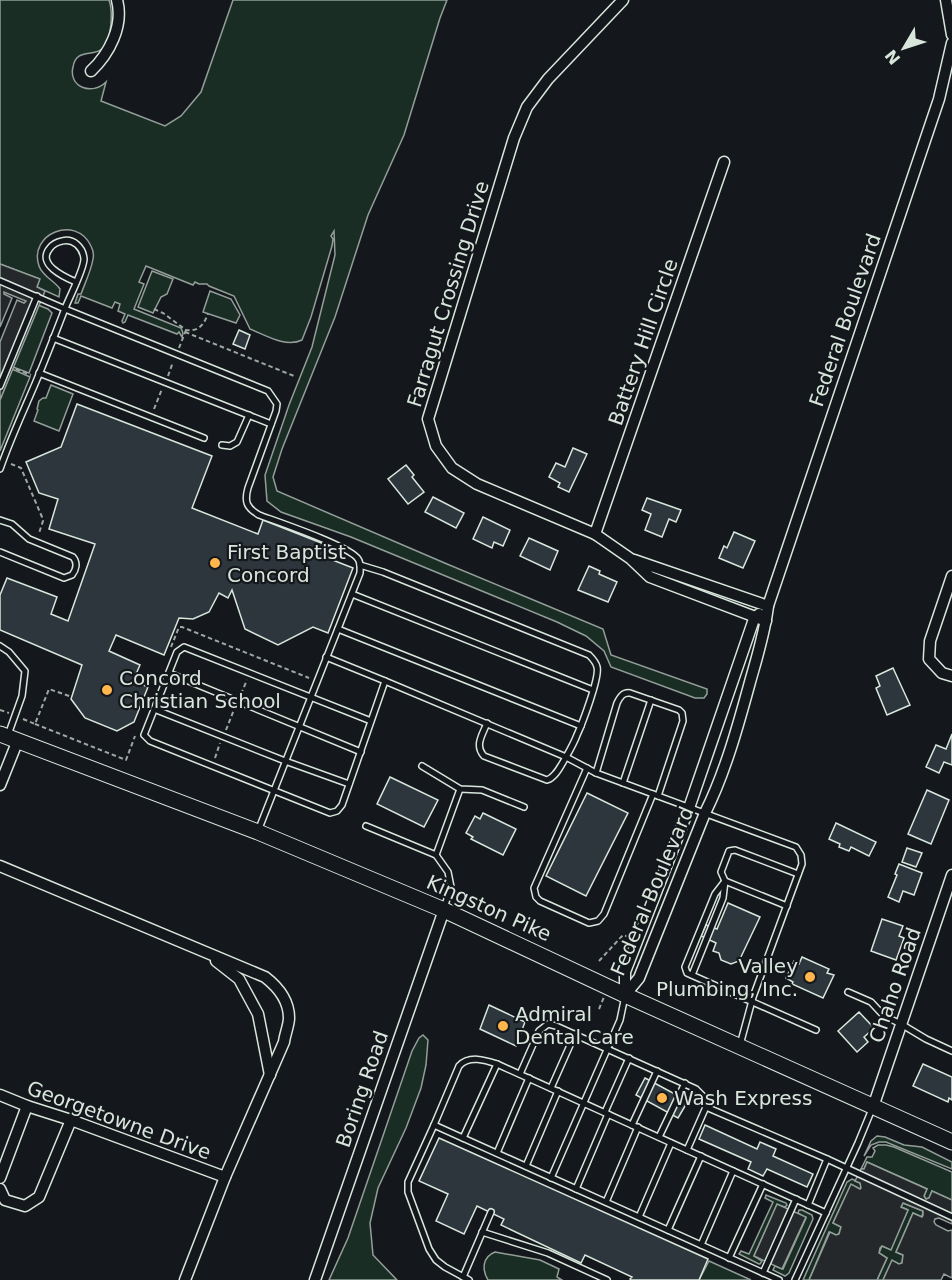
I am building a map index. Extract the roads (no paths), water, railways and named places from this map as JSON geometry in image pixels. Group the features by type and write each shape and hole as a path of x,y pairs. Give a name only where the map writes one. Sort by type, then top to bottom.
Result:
{"main road":[{"name":"Kingston Pike","path":"8,737 258,832 444,910 625,995 952,1142"}],"street":[{"path":"91,71 106,55 114,36 117,0"},
{"name":"Farragut Crossing Drive","path":"623,0 548,79 527,106 514,138 428,420 436,446 452,468 477,484 595,534 631,559 650,577 761,619"},
{"path":"946,0 952,35"},
{"name":"Federal Boulevard","path":"625,995 639,978 713,796 741,714 761,619 768,606 939,99 952,44"},
{"name":"Battery Hill Circle","path":"595,534 724,162"},
{"name":"Farragut Crossing Drive","path":"631,559 768,606"},
{"path":"952,576 930,641 929,659 942,673 952,676"},
{"path":"713,601 717,589"},
{"name":"Federal Boulevard","path":"625,995 625,972 689,807 754,619 761,619"},
{"path":"0,785 8,737"},
{"path":"0,866 265,976 283,995 289,1018 284,1042 225,1177 185,1280"},
{"name":"Chaho Road","path":"873,1107 952,875"},
{"name":"Boring Road","path":"315,1280 444,910"},
{"path":"207,953 239,980 253,1003 258,1014 270,1076"},
{"name":"Georgetowne Drive","path":"0,1095 225,1177"},
{"path":"0,1178 27,1106"},
{"path":"0,1189 5,1200 25,1206 39,1197 71,1120"}],"lane":[{"path":"0,469 76,282 84,259 77,244 67,240 57,242 48,250 47,261 50,267 60,275 76,282"},
{"path":"1,283 268,391 277,404 248,488 246,500 248,506 260,515 344,547 358,558 360,573 258,832"},
{"path":"0,386 37,296"},
{"path":"53,338 271,424"},
{"path":"39,373 204,438"},
{"path":"222,445 230,446 237,442 249,416"},
{"path":"0,520 12,524 29,539 73,557 76,560 76,568 72,576 64,578 0,552"},
{"path":"360,565 383,572 589,655 596,663 598,672 581,726 566,757 550,779 547,780 484,756 479,746 487,723"},
{"path":"352,594 593,690"},
{"path":"338,628 581,726"},
{"path":"0,646 9,652 25,670 22,696 8,737"},
{"path":"371,721 184,647 177,652 144,735 147,740 333,813 342,806 385,681"},
{"path":"326,657 487,723 566,757 596,773 796,847 801,855 802,864 752,1002 740,1047"},
{"path":"169,673 361,752"},
{"path":"587,768 534,888 536,897 540,901 589,922 598,921 604,914 656,795 683,721 682,713 651,700 626,693 617,703 596,773"},
{"path":"623,783 651,700"},
{"path":"154,709 350,784"},
{"path":"422,766 460,789 482,790 524,807"},
{"path":"436,855 460,789"},
{"path":"366,826 436,855 448,873 451,887 444,910"},
{"path":"798,874 735,850 729,851 721,872 725,881 723,898 689,974 816,1030"},
{"path":"725,881 787,906"},
{"path":"848,992 871,1002 884,1016 952,1051"},
{"path":"551,1178 620,1020 625,995"},
{"path":"520,1074 539,1031 548,1024 685,1083 705,1098 706,1107 687,1150"},
{"path":"551,1088 575,1034"},
{"path":"576,1189 629,1058"},
{"path":"469,1280 445,1267 436,1260 429,1249 408,1192 408,1182 459,1066 463,1062 478,1059 520,1074 826,1213"},
{"path":"463,1138 497,1064"},
{"path":"606,1202 657,1071"},
{"path":"497,1153 529,1078"},
{"path":"659,1137 685,1083"},
{"path":"526,1166 558,1091"},
{"path":"706,1107 827,1159 952,1217"},
{"path":"795,1280 873,1107"},
{"path":"434,1125 779,1280"},
{"path":"639,1217 671,1143"},
{"path":"668,1230 700,1156"},
{"path":"808,1205 827,1159"},
{"path":"701,1245 733,1171"},
{"path":"729,1258 763,1185"},
{"path":"763,1273 796,1200"},
{"path":"463,1277 490,1212"},
{"path":"482,1232 548,1253 607,1280"}],"place":[{"name":"First Baptist Concord","path":"215,563"},
{"name":"Concord Christian School","path":"107,690"},
{"name":"Valley Plumbing, Inc.","path":"810,977"},
{"name":"Admiral Dental Care","path":"503,1026"},
{"name":"Wash Express","path":"662,1098"}]}
